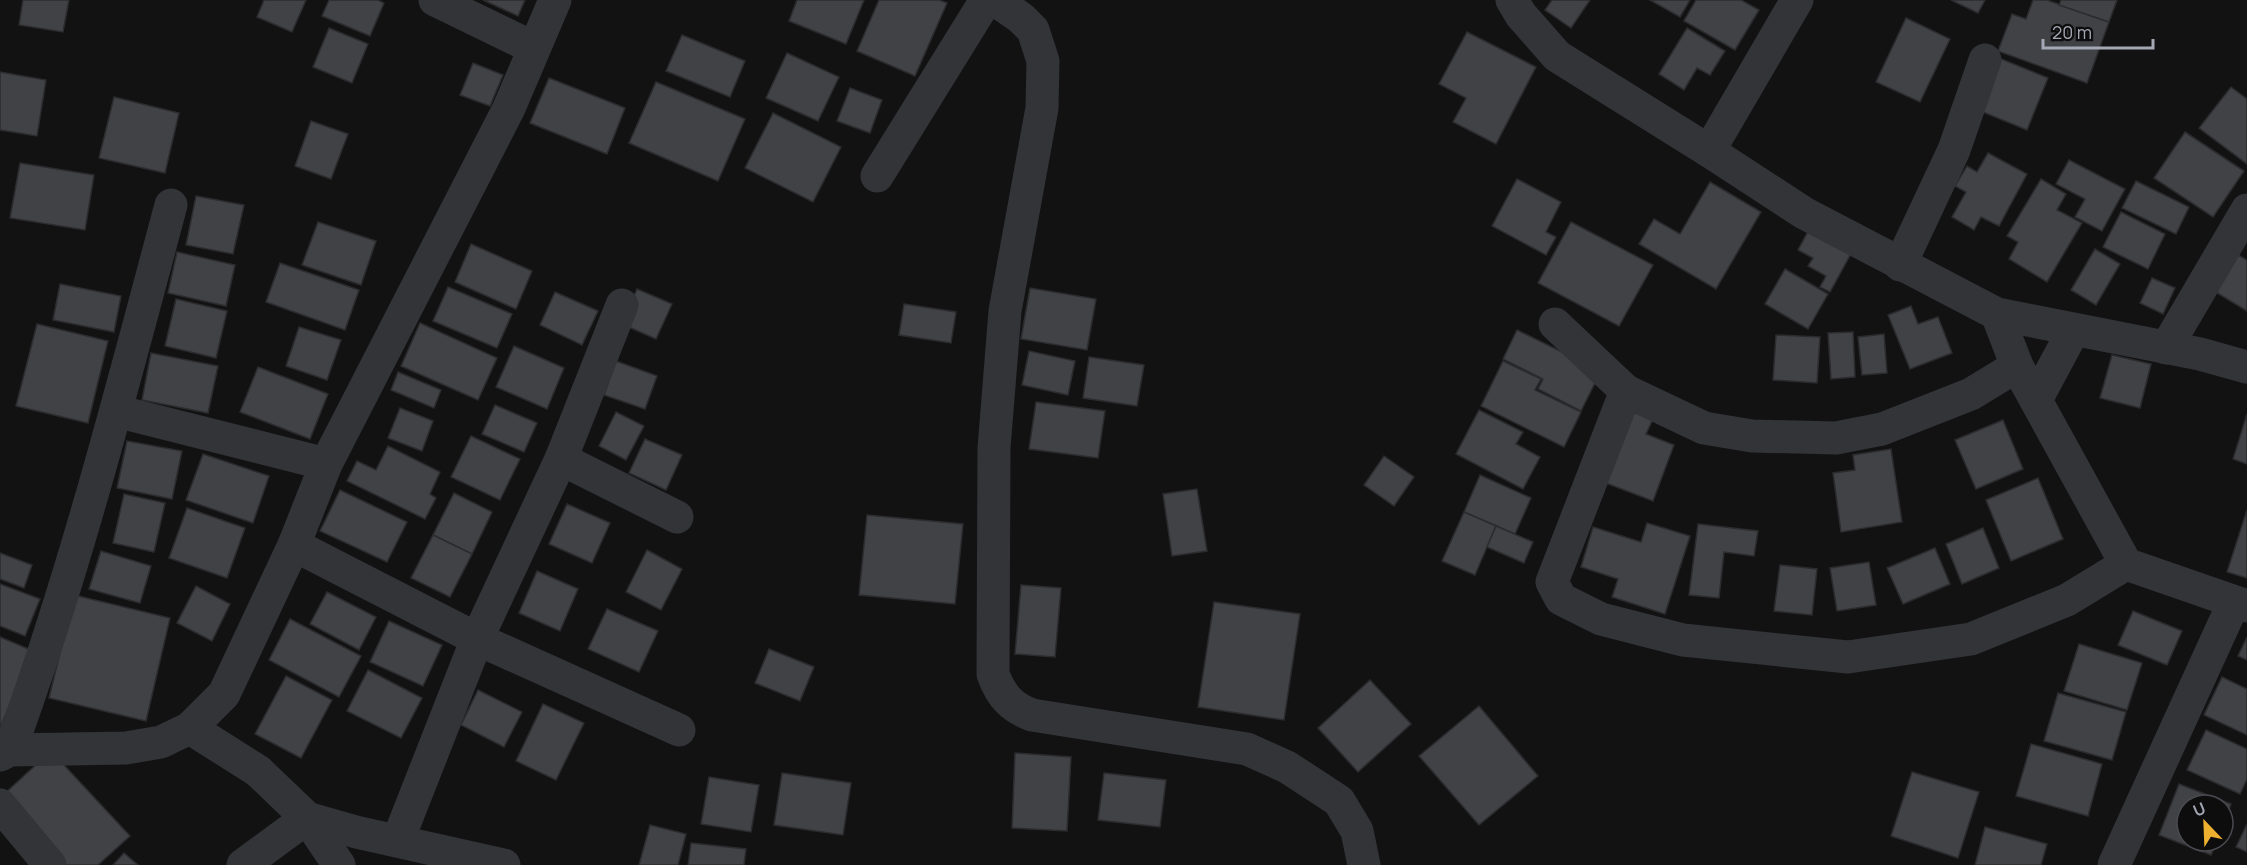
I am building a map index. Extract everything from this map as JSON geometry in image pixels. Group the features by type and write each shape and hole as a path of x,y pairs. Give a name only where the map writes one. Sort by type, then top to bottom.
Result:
{"street":[{"path":"435,0 534,48"},
{"path":"171,205 116,411 42,663 5,753 126,748 160,742 190,728 224,694 294,545 326,464 509,108 555,0"},
{"path":"877,176 986,0"},
{"path":"995,0 1021,18 1033,30 1043,61 1042,108 1005,311 994,448 993,674 998,687 1015,708 1032,715 1247,749 1287,767 1339,801 1357,831 1364,865"},
{"path":"1512,0 1521,15 1557,56 1804,213 1997,314 2166,348 2247,368"},
{"path":"1709,151 1797,0"},
{"path":"1900,265 1954,150 1985,60"},
{"path":"2166,348 2247,210"},
{"path":"398,840 477,639 561,459 622,305"},
{"path":"1997,314 2017,366 2126,564 2240,604 2114,865"},
{"path":"1555,324 1626,391 1704,428 1752,436 1836,438 1882,429 1971,394 2017,366"},
{"path":"2036,400 2073,331"},
{"path":"1626,391 1552,582 1561,599 1601,619 1683,640 1848,657 1971,639 2067,600 2126,564"},
{"path":"116,411 326,464"},
{"path":"561,459 677,517"},
{"path":"294,545 477,639 679,730"},
{"path":"190,728 258,771 307,818 339,865"},
{"path":"0,805 50,865"},
{"path":"307,818 356,832 504,865"},
{"path":"243,865 307,818"}],"building":[{"path":"23,0 69,0 63,32 19,25"},
{"path":"264,0 306,0 292,32 257,17"},
{"path":"329,0 378,0 384,3 370,36 322,16"},
{"path":"483,0 525,0 518,16"},
{"path":"797,0 864,0 846,44 789,21"},
{"path":"879,0 939,0 947,3 915,76 857,51"},
{"path":"1552,0 1590,0 1571,28 1545,10"},
{"path":"1650,0 1690,0 1680,17"},
{"path":"1696,0 1741,0 1759,10 1735,50 1684,21"},
{"path":"1951,0 1985,0 1978,13"},
{"path":"2033,0 2047,0 2109,22 2087,83 1998,51 2012,14 2026,19"},
{"path":"2061,0 2117,0 2109,22 2059,5"},
{"path":"1906,18 1950,39 1920,102 1876,82"},
{"path":"329,28 368,44 352,83 313,67"},
{"path":"1687,28 1725,51 1710,75 1697,68 1684,90 1659,74"},
{"path":"1467,32 1536,67 1496,144 1453,122 1466,98 1439,84"},
{"path":"682,35 745,61 730,97 666,71"},
{"path":"787,53 839,77 818,121 766,98"},
{"path":"1999,58 2048,78 2027,130 1978,110"},
{"path":"473,63 503,75 490,106 460,95"},
{"path":"0,72 46,80 37,136 0,130"},
{"path":"549,78 625,108 607,154 530,123"},
{"path":"656,82 745,119 718,181 629,143"},
{"path":"2231,87 2247,99 2247,164 2199,128"},
{"path":"850,88 882,100 870,133 837,121"},
{"path":"114,97 179,113 165,173 99,158"},
{"path":"773,113 841,147 813,202 745,168"},
{"path":"311,121 348,134 331,179 295,166"},
{"path":"2185,132 2244,171 2213,217 2154,178"},
{"path":"1988,153 2027,174 1999,226 1981,217 1974,230 1952,217 1966,192 1955,186 1967,166 1977,172"},
{"path":"2069,160 2125,189 2102,231 2075,217 2085,199 2056,184"},
{"path":"20,163 94,175 85,230 10,218"},
{"path":"1517,179 1561,202 1546,232 1556,237 1546,255 1492,226"},
{"path":"2041,179 2066,194 2057,210 2082,223 2047,282 2009,259 2018,242 2007,236"},
{"path":"2136,181 2189,207 2176,234 2122,208"},
{"path":"1710,182 1761,212 1716,289 1639,244 1654,219 1680,234"},
{"path":"196,196 244,205 233,254 186,245"},
{"path":"2121,212 2165,234 2148,269 2103,247"},
{"path":"318,222 376,241 361,285 302,265"},
{"path":"1571,222 1653,265 1619,326 1538,283"},
{"path":"1811,226 1853,250 1830,292 1820,287 1826,276 1808,266 1813,258 1798,250"},
{"path":"471,244 532,271 516,309 455,282"},
{"path":"2095,249 2120,264 2096,305 2071,290"},
{"path":"2231,251 2247,260 2247,311 2209,288"},
{"path":"177,252 235,265 226,306 168,293"},
{"path":"280,263 359,290 345,330 266,302"},
{"path":"1785,269 1828,294 1808,329 1765,304"},
{"path":"2152,278 2175,288 2163,314 2140,303"},
{"path":"60,284 121,296 114,332 53,320"},
{"path":"448,287 512,314 497,348 433,321"},
{"path":"1030,288 1096,299 1087,350 1021,339"},
{"path":"637,289 672,304 656,339 622,324"},
{"path":"555,292 598,311 582,345 540,325"},
{"path":"176,299 227,311 216,358 165,346"},
{"path":"904,304 956,312 951,343 899,335"},
{"path":"1911,306 1918,324 1938,317 1952,353 1910,369 1888,315"},
{"path":"420,323 497,358 478,400 401,366"},
{"path":"37,324 108,341 88,423 16,406"},
{"path":"299,327 341,340 327,380 286,366"},
{"path":"1517,330 1601,371 1581,411 1538,389 1543,379 1503,359"},
{"path":"1853,332 1855,377 1831,379 1828,333"},
{"path":"1884,334 1887,373 1862,375 1858,337"},
{"path":"1776,335 1820,337 1817,383 1773,380"},
{"path":"514,346 564,368 547,409 496,387"},
{"path":"1029,351 1075,361 1068,395 1022,385"},
{"path":"151,353 218,366 208,413 142,400"},
{"path":"2112,355 2151,364 2140,408 2100,398"},
{"path":"1089,357 1144,365 1137,406 1083,398"},
{"path":"616,361 657,376 645,409 604,395"},
{"path":"1503,361 1541,379 1535,390 1581,412 1564,447 1481,406"},
{"path":"258,367 328,394 310,439 240,412"},
{"path":"398,372 441,390 434,408 391,390"},
{"path":"1036,402 1105,411 1098,458 1029,449"},
{"path":"495,405 537,423 524,452 482,434"},
{"path":"400,408 433,421 422,451 388,438"},
{"path":"1625,409 1653,419 1646,434 1674,445 1653,501 1598,480"},
{"path":"1479,410 1523,432 1516,444 1540,457 1523,489 1456,454"},
{"path":"616,412 644,426 626,460 599,446"},
{"path":"2247,414 2247,464 2233,459"},
{"path":"2003,420 2023,469 1976,489 1955,440"},
{"path":"471,436 520,459 500,500 451,477"},
{"path":"645,439 682,455 666,490 629,473"},
{"path":"127,441 182,451 172,499 117,488"},
{"path":"388,446 440,472 430,494 436,498 425,519 347,481 357,461 376,470"},
{"path":"1891,449 1902,522 1841,532 1833,473 1855,470 1853,455"},
{"path":"203,454 269,476 253,523 186,500"},
{"path":"1384,456 1414,477 1394,506 1364,485"},
{"path":"1480,475 1531,498 1515,534 1464,512"},
{"path":"2038,478 2063,539 2011,561 1986,500"},
{"path":"1197,489 1207,551 1172,556 1163,494"},
{"path":"340,490 407,522 387,562 320,531"},
{"path":"454,493 492,512 472,554 433,535"},
{"path":"124,494 165,503 154,552 113,543"},
{"path":"567,504 610,523 592,563 549,544"},
{"path":"187,508 245,528 227,578 169,558"},
{"path":"2247,510 2247,578 2227,572"},
{"path":"1464,512 1496,526 1475,575 1442,561"},
{"path":"867,515 963,524 955,604 859,595"},
{"path":"1647,523 1690,536 1665,614 1612,597 1618,579 1581,567 1593,527 1641,542"},
{"path":"1698,524 1758,531 1754,556 1724,552 1719,598 1689,595"},
{"path":"1496,526 1533,542 1524,563 1487,547"},
{"path":"1983,528 1999,568 1962,584 1946,544"},
{"path":"433,535 472,554 450,597 411,578"},
{"path":"1935,548 1950,584 1903,604 1887,568"},
{"path":"647,550 682,569 661,610 626,592"},
{"path":"101,551 151,566 140,603 89,589"},
{"path":"0,553 32,565 24,588 0,579"},
{"path":"1869,562 1876,605 1837,611 1830,568"},
{"path":"1780,565 1817,569 1812,615 1774,611"},
{"path":"537,571 578,589 560,631 519,613"},
{"path":"0,584 40,599 25,636 0,626"},
{"path":"1021,585 1061,588 1055,657 1015,654"},
{"path":"196,586 230,604 212,641 177,623"},
{"path":"327,592 376,617 359,650 310,624"},
{"path":"74,595 170,618 146,721 49,698"},
{"path":"1214,602 1300,614 1284,720 1198,707"},
{"path":"607,609 658,631 639,672 588,649"},
{"path":"2133,611 2182,631 2167,665 2118,645"},
{"path":"290,619 361,656 339,697 269,660"},
{"path":"389,621 442,645 423,686 370,662"},
{"path":"0,637 33,651 0,728"},
{"path":"2247,637 2247,660 2238,656"},
{"path":"2079,644 2142,663 2127,710 2064,691"},
{"path":"769,649 814,667 800,701 755,683"},
{"path":"368,670 422,698 401,738 347,711"},
{"path":"286,676 332,700 301,758 255,734"},
{"path":"2222,677 2247,689 2247,735 2204,715"},
{"path":"1370,680 1411,724 1358,772 1318,728"},
{"path":"478,690 522,712 504,747 461,725"},
{"path":"2058,693 2126,712 2112,760 2044,741"},
{"path":"543,704 584,723 556,780 516,761"},
{"path":"1479,706 1538,776 1479,825 1419,756"},
{"path":"2206,730 2247,749 2247,779 2240,794 2187,770"},
{"path":"2031,744 2102,764 2088,816 2016,796"},
{"path":"51,751 130,836 98,865 65,865 2,796"},
{"path":"1015,753 1071,757 1067,831 1012,828"},
{"path":"1912,772 1979,792 1958,858 1891,836"},
{"path":"782,773 851,783 843,835 774,825"},
{"path":"1104,773 1166,780 1160,827 1098,820"},
{"path":"709,777 759,785 751,832 701,824"},
{"path":"2179,784 2202,793 2175,793"},
{"path":"2175,794 2175,841 2159,835"},
{"path":"2247,824 2247,852 2236,847"},
{"path":"650,825 686,834 678,865 639,865"},
{"path":"1985,827 2047,844 2041,865 1975,865"},
{"path":"691,843 746,849 744,865 688,865"},
{"path":"124,853 138,865 113,865"}]}
